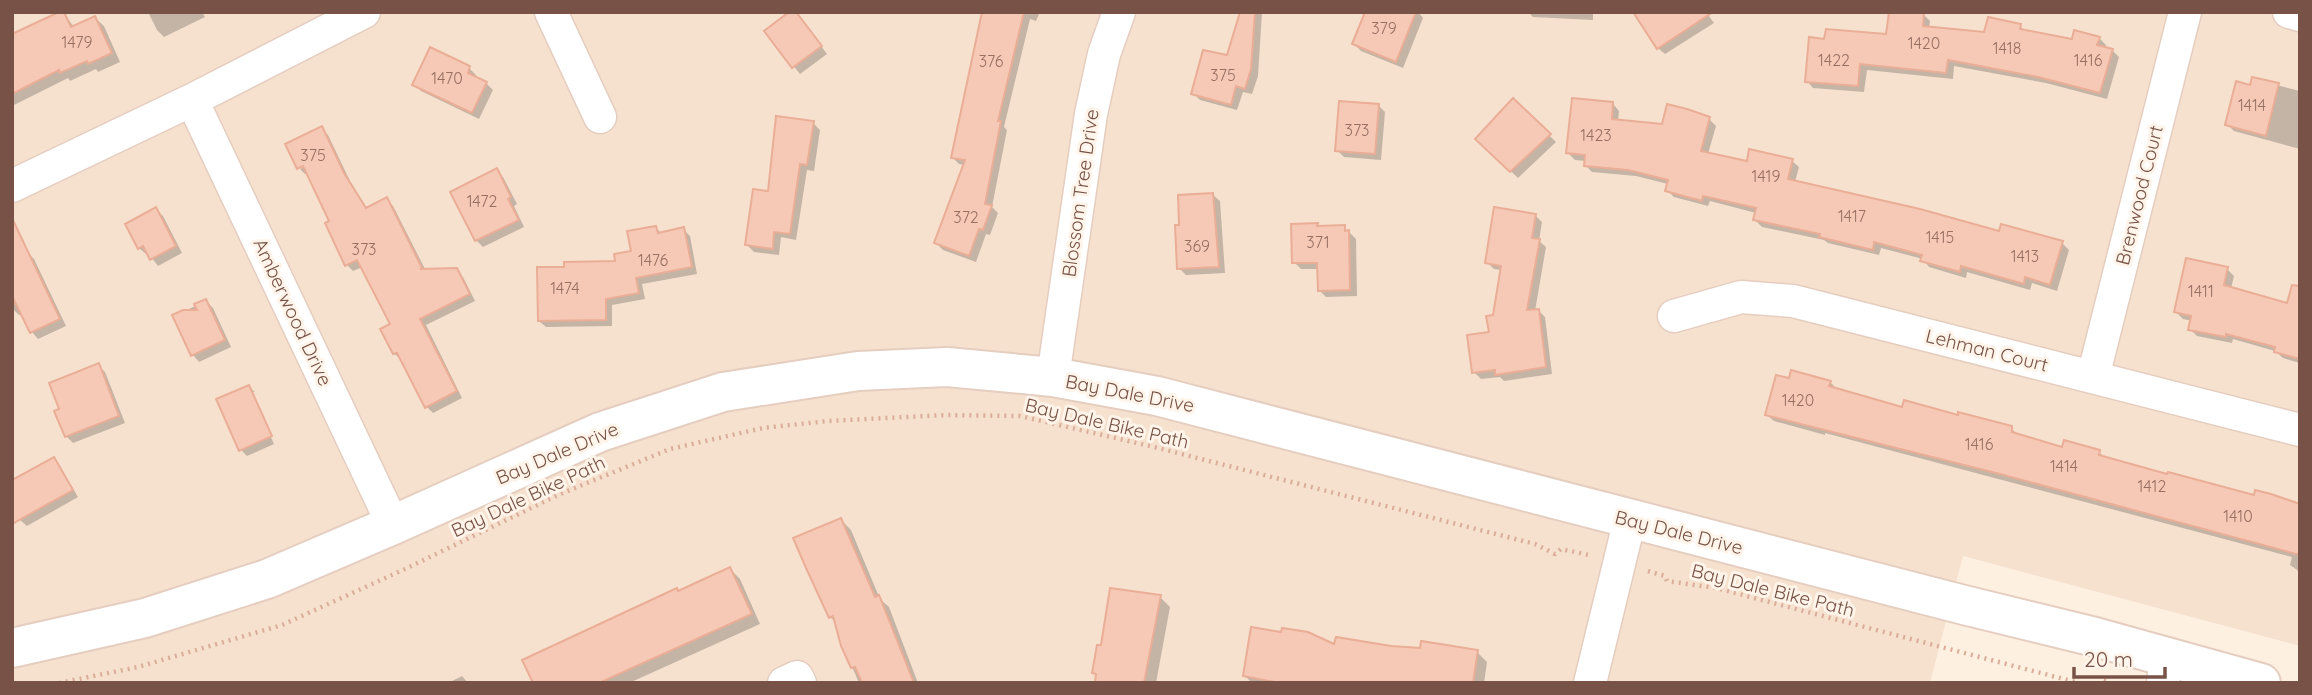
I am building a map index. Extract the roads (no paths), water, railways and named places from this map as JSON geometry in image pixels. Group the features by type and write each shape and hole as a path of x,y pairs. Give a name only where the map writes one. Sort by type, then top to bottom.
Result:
{"street":[{"path":"12,186 192,100 363,12"},
{"path":"551,12 600,117"},
{"name":"Blossom Tree Drive","path":"1054,377 1091,114 1104,54 1119,12"},
{"name":"Brenwood Court","path":"2093,377 2185,12"},
{"path":"2289,12 2300,15"},
{"name":"Amberwood Drive","path":"192,100 393,525"},
{"name":"Lehman Court","path":"1674,316 1741,297 1793,301 2300,430"},
{"name":"Bay Dale Drive","path":"12,648 145,618 267,579 600,432 723,392 858,371 947,367 1054,377 1157,396 1630,519 2165,669 2261,683"},
{"path":"1590,683 1630,519"},
{"path":"784,683 797,677 800,683"}]}
